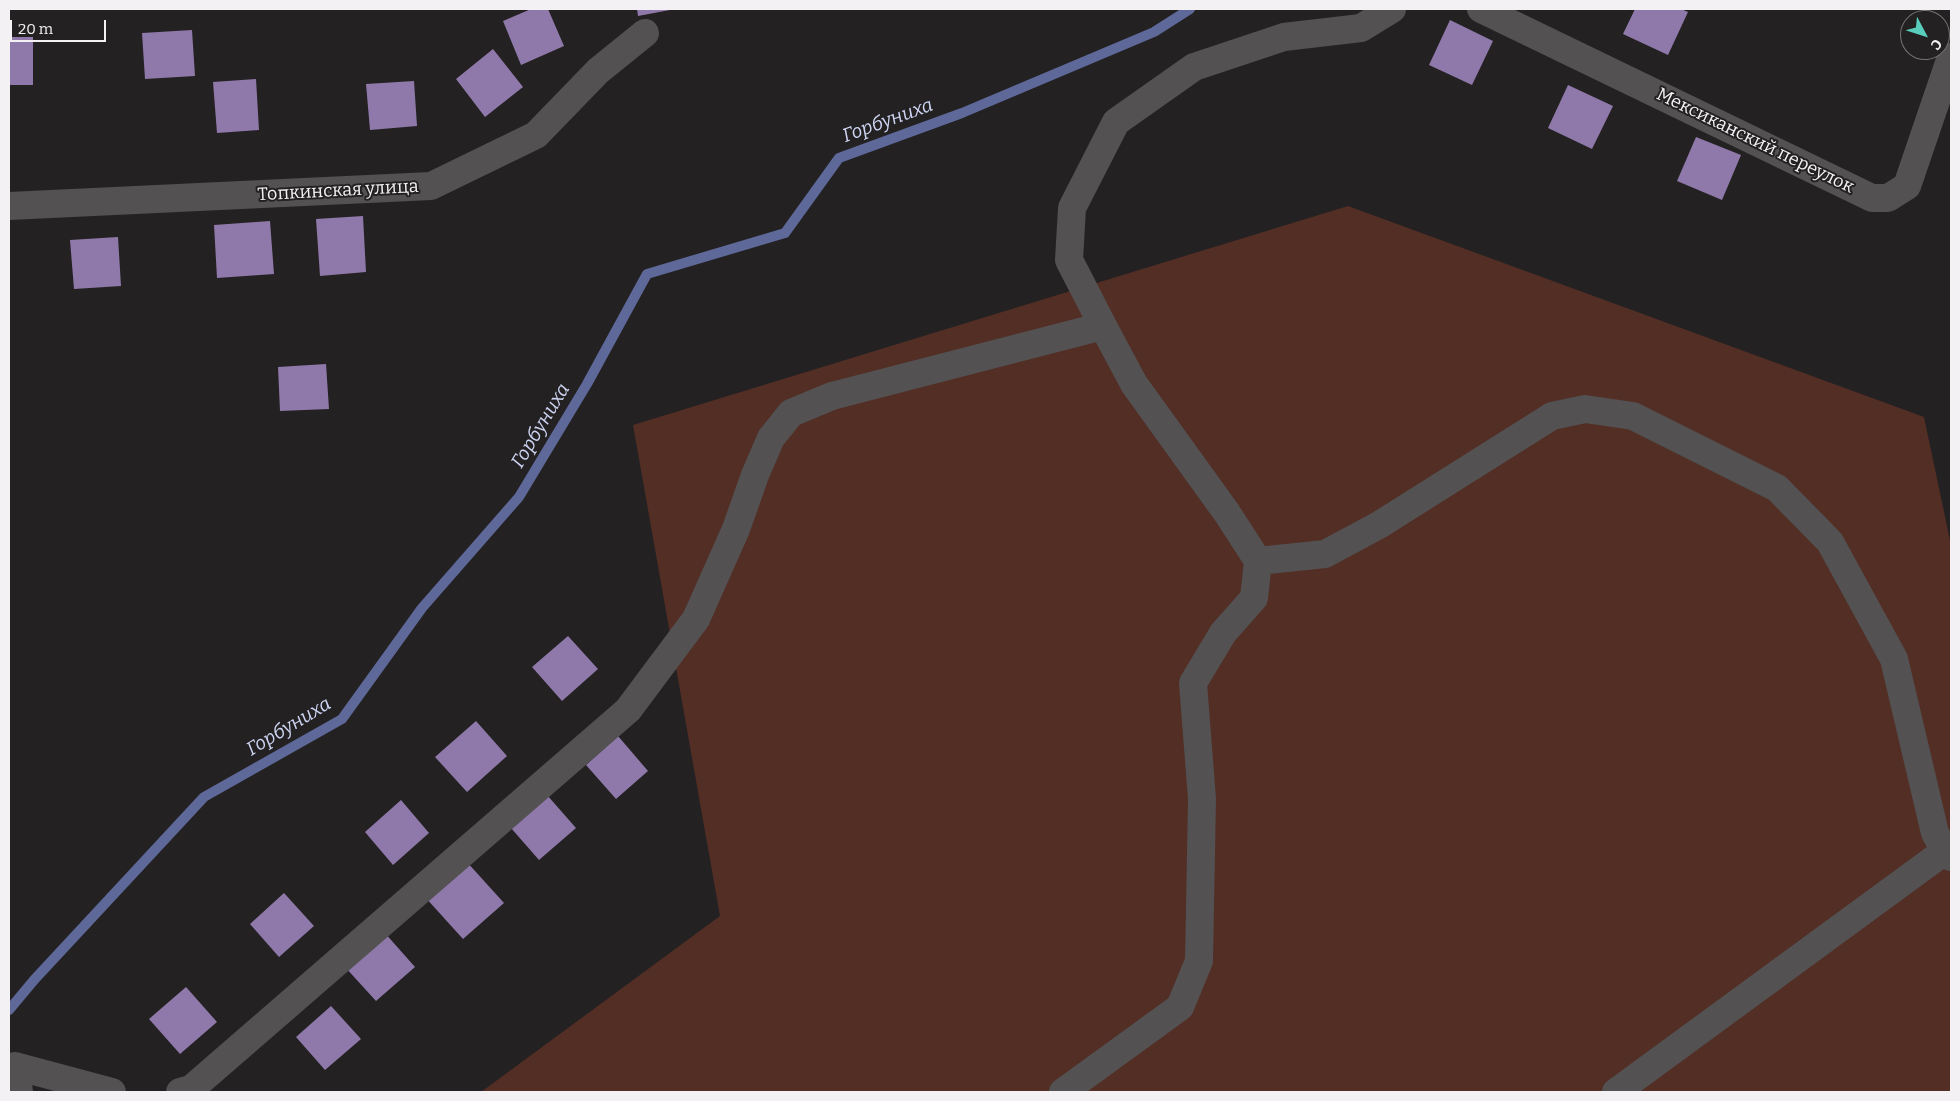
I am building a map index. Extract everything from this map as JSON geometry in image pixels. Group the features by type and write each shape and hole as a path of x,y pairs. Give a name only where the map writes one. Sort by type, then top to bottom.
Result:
{"street":[{"path":"1063,1092 1180,1007 1198,961 1202,799 1193,683 1223,633 1254,598 1258,561 1227,513 1134,384 1103,326 1069,260 1072,208 1116,122 1194,67 1284,37 1361,28 1392,9"},
{"name":"Мексиканский переулок","path":"1481,9 1872,198 1888,198 1907,186 1951,57"},
{"name":"Топкинская улица","path":"9,206 432,186 536,135 598,71 645,33"},
{"path":"180,1092 191,1089 628,710 696,619 736,528 755,475 771,438 791,413 832,396 1103,326"},
{"path":"1258,561 1325,554 1379,525 1552,416 1585,409 1633,416 1777,488 1830,542 1894,660 1936,833 1948,854 1616,1092"},
{"path":"14,1075 112,1092"}],"shaded area":[{"path":"1348,206 1924,417 1951,545 1951,1092 481,1092 720,916 633,425"}],"building":[{"path":"531,9 548,9 564,46 521,65 503,21"},
{"path":"637,9 670,9 670,10 638,16"},
{"path":"1635,9 1681,9 1688,12 1668,55 1623,34"},
{"path":"1450,20 1493,41 1472,85 1429,65"},
{"path":"192,30 195,76 145,79 142,33"},
{"path":"9,37 33,37 33,85 9,85"},
{"path":"493,49 523,87 485,117 456,79"},
{"path":"256,79 259,130 217,133 213,82"},
{"path":"414,81 417,126 370,130 366,84"},
{"path":"1568,85 1613,106 1592,149 1548,128"},
{"path":"1696,137 1741,155 1722,200 1677,181"},
{"path":"363,216 366,272 320,276 316,219"},
{"path":"270,221 274,274 217,278 214,225"},
{"path":"118,237 121,286 74,289 70,240"},
{"path":"326,364 329,409 280,411 278,367"},
{"path":"568,636 598,669 562,701 532,667"},
{"path":"476,721 507,756 467,792 435,757"},
{"path":"618,736 648,771 616,799 586,765"},
{"path":"547,795 576,828 539,860 511,828"},
{"path":"401,800 429,833 393,865 365,832"},
{"path":"466,861 504,903 463,939 425,897"},
{"path":"284,893 314,926 279,957 250,924"},
{"path":"384,932 415,967 376,1001 345,967"},
{"path":"186,987 217,1022 180,1054 149,1019"},
{"path":"331,1006 361,1039 325,1070 296,1037"}],"waterway":[{"name":"Горбуниха","path":"9,1010 34,980 204,797 342,719 422,608 519,497 587,384 647,274 785,233 839,158 962,113 1154,32 1190,9"}]}
